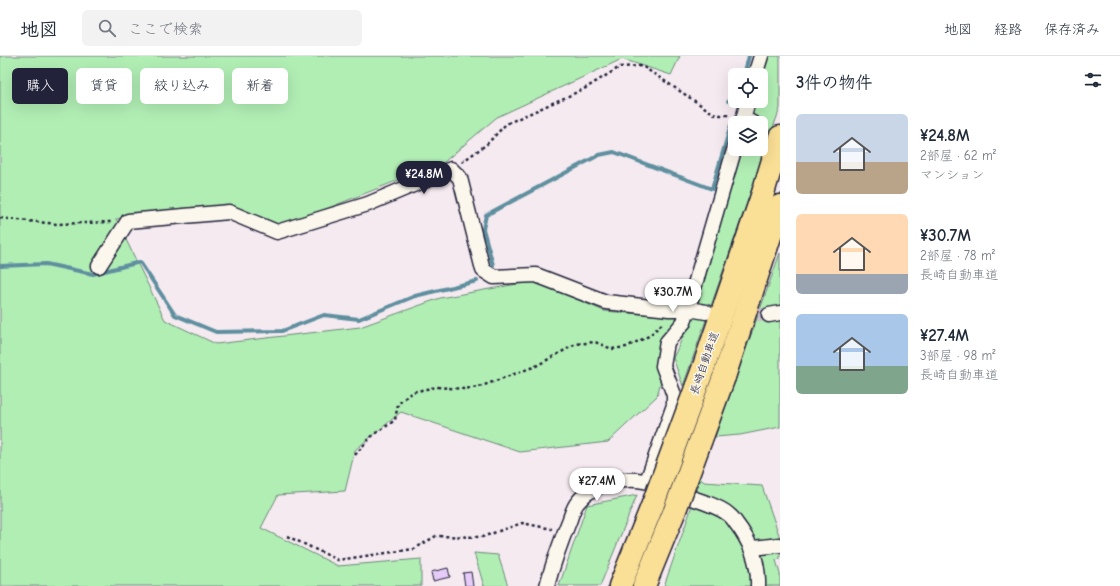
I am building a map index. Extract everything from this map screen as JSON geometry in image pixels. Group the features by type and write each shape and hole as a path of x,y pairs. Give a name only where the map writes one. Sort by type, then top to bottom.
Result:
{"highway":[{"name":"長崎自動車道","path":"620,586 653,504 703,369 763,193 765,156"},
{"name":"長崎自動車道","path":"644,586 724,377 780,206"}],"street":[{"path":"757,68 761,56"},
{"path":"647,481 674,405 674,396 663,366 667,342 684,322 689,308 732,156"},
{"path":"99,266 128,221 229,212 277,232 368,204 451,169 460,178 483,270 494,277 536,275 606,302 668,310 689,308 706,312"},
{"path":"547,586 564,532 577,502 592,489 617,480 647,481 712,505 728,514 744,534 752,548 759,573 758,586"},
{"path":"752,548 780,545"}],"path":[{"path":"451,169 487,144 506,124 584,89 620,67 642,66 716,115 745,113"},
{"path":"0,218 56,224 128,221"},
{"path":"355,455 371,437 395,420 398,404 412,392 436,387 464,389 478,387 536,366 576,344 596,342 612,348 626,347 649,336 665,321"},
{"path":"287,536 338,560 414,549 436,536 482,537 522,523 564,532"}],"green space":[{"path":"0,56 680,56 671,75 622,59 497,117 444,162 283,226 231,205 116,219 165,320 216,344 360,327 440,298 534,281 604,311 678,317 657,396 608,442 520,452 401,412 355,450 345,491 278,495 261,528 338,566 421,559 421,586 0,586"},
{"path":"767,56 780,56 780,108 768,142 768,116 751,116 753,108 768,108 768,68 764,68"},
{"path":"739,156 763,156 683,386 673,358 697,307"},
{"path":"780,253 780,427 740,435 715,437"},
{"path":"700,478 704,482 762,486 780,538 780,559 776,560 780,574 780,586 664,586 689,515"},
{"path":"637,495 600,586 559,586 587,505"},
{"path":"474,553 498,555 508,586 484,586"}],"building":[{"path":"448,568 450,577 433,581 431,572"},
{"path":"471,572 473,586 465,586 463,573"}],"waterway":[{"path":"746,68 749,56"},
{"path":"493,265 483,229 486,215 599,155 614,152 712,189 728,135"},
{"path":"0,266 46,264 93,274 140,262 175,315 216,332 282,331 324,315 359,319 415,296 477,281"}],"tunnel":[{"path":"737,314 769,315"}]}
